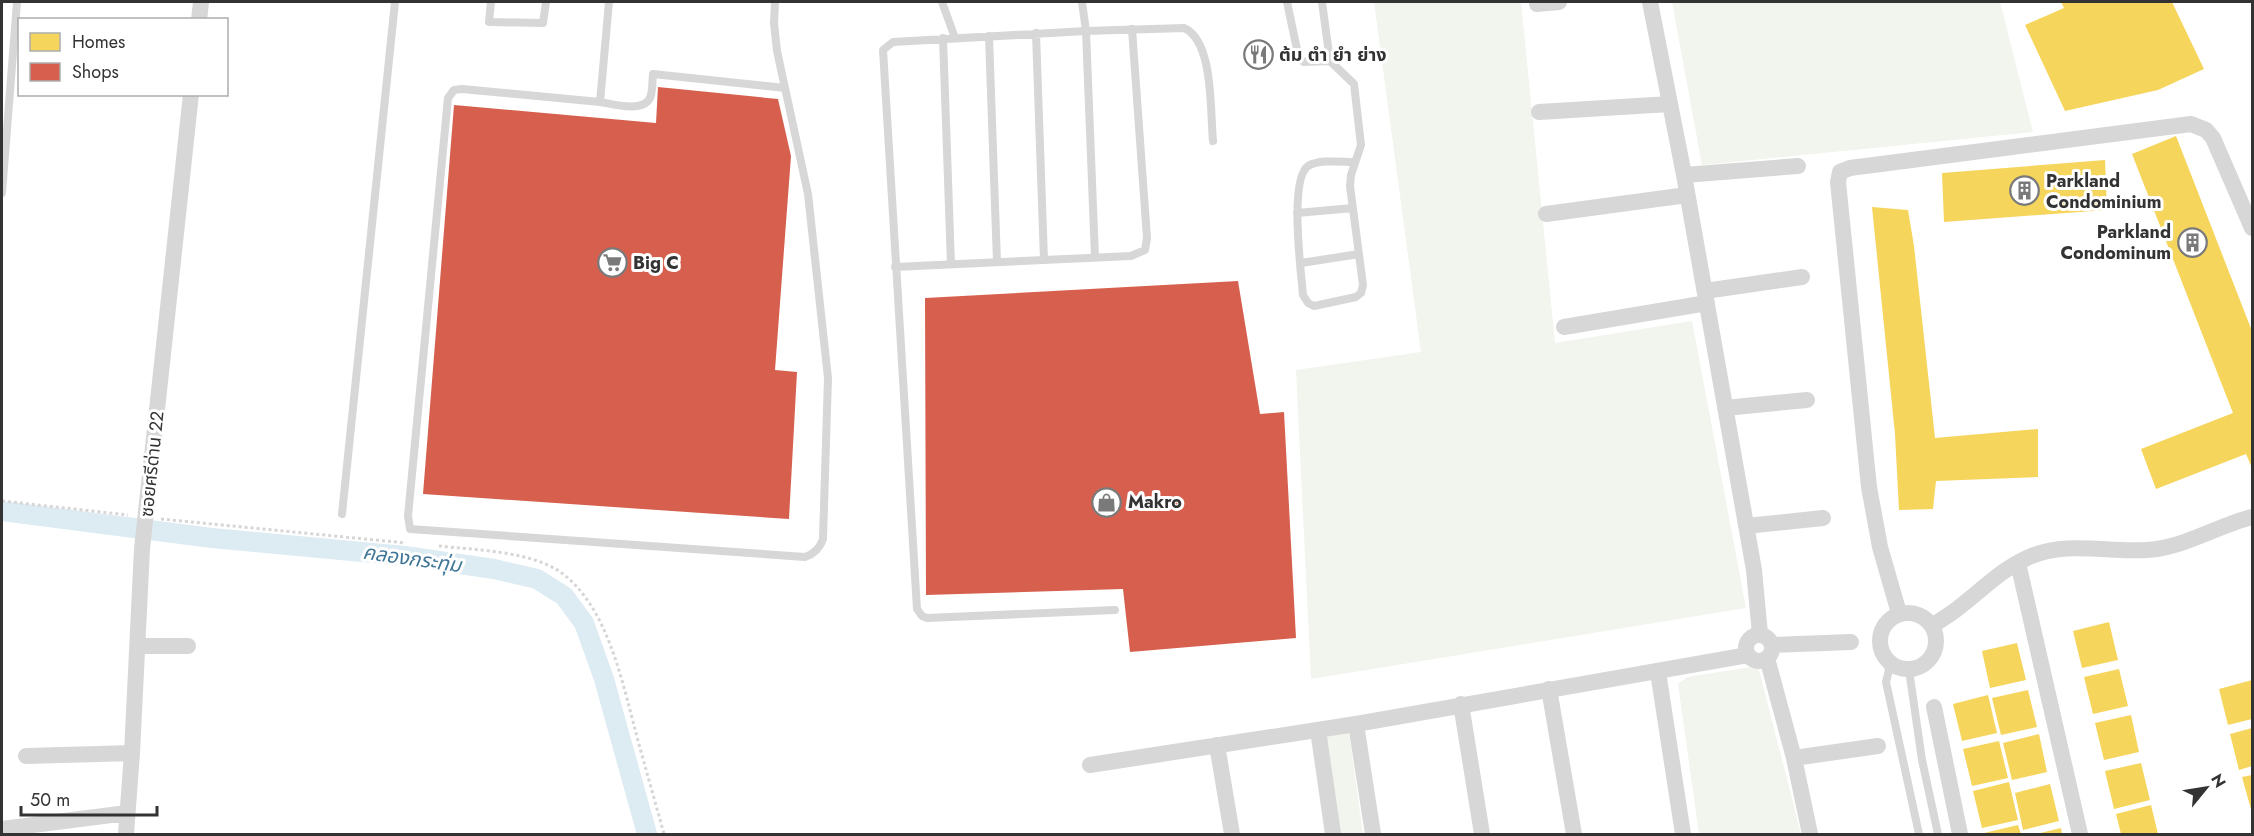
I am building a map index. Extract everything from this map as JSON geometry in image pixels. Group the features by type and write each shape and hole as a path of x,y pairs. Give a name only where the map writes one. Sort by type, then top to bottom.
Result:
{"street":[{"path":"200,18 201,2"},
{"path":"1536,4 1559,2"},
{"path":"1650,2 1706,297 1766,646 1810,834"},
{"name":"ซอยศรีด่าน 22","path":"126,834 142,549 191,96"},
{"path":"1539,112 1670,104"},
{"path":"1899,614 1880,547 1869,487 1838,182 1840,172 1850,168 2191,124 2206,130 2213,138 2253,228"},
{"path":"1684,175 1798,166"},
{"path":"1546,214 1687,195"},
{"path":"1564,327 1802,277"},
{"path":"1725,408 1807,399"},
{"path":"1932,626 1962,606 1998,574 2018,563 2054,549 2155,549 2173,546 2253,517"},
{"path":"1746,526 1823,518"},
{"path":"2018,563 2080,834"},
{"path":"1908,612 1926,619 1932,626 1936,642 1931,658 1925,664 1909,670 1900,668 1885,658 1880,650 1880,632 1884,624 1899,614 1908,612"},
{"path":"1766,646 1755,660 1748,655 1746,647 1749,639 1766,646 1851,642"},
{"path":"138,646 188,646"},
{"path":"1090,765 1356,724 1748,655"},
{"path":"1658,672 1683,834"},
{"path":"1549,689 1574,834"},
{"path":"1461,704 1482,834"},
{"path":"1934,707 1960,834"},
{"path":"1356,724 1373,834"},
{"path":"1318,730 1333,834"},
{"path":"1217,745 1232,834"},
{"path":"1794,758 1878,746"},
{"path":"26,756 132,753"},
{"path":"2,829 127,813"}],"lane":[{"path":"2,193 17,2"},
{"path":"342,514 396,2"},
{"path":"491,2 489,22 543,23 546,2"},
{"path":"600,102 609,2"},
{"path":"775,2 775,36 808,194 828,378 824,539 818,549 805,557 416,531 408,527 448,98 451,93 462,89 636,106 644,104 651,96 652,74 785,88"},
{"path":"942,2 955,38"},
{"path":"1082,2 1086,31 1095,257"},
{"path":"1287,2 1299,59 1304,62 1330,61"},
{"path":"1322,2 1330,61 1354,84 1361,145 1350,186 1364,285 1356,297 1314,306 1308,303 1303,295 1297,213 1300,177 1307,167 1315,163 1355,162"},
{"path":"1115,610 927,618 919,613 915,604 883,50 892,42 943,38 1184,28 1192,32 1199,42 1206,65 1213,141"},
{"path":"895,267 1137,255 1145,250 1147,246 1132,29"},
{"path":"1036,33 1044,260"},
{"path":"989,36 998,262"},
{"path":"943,38 951,264"},
{"path":"1297,213 1353,208"},
{"path":"1301,263 1359,254"},
{"path":"1885,658 1889,670 1886,674 1886,682 1919,834"},
{"path":"1909,670 1922,760 1938,834"}],"path":[{"path":"2,501 146,520 407,543"},
{"path":"430,545 528,558 558,571 579,590 598,618 612,650 664,834"}],"shaded area":[{"path":"1374,2 1521,2 1555,343 1692,321 1746,608 1311,679 1296,370 1421,352"},
{"path":"1672,2 2000,2 2033,132 1702,165"},
{"path":"1758,666 1801,834 1699,834 1678,684 1687,677"},
{"path":"1349,733 1363,834 1340,834 1326,736"}],"building: Homes":[{"path":"2061,2 2172,2 2204,69 2158,90 2065,111 2025,25 2064,8"},
{"name":"Parkland Condominum","path":"2176,136 2252,331 2252,468 2246,454 2156,489 2141,449 2233,413 2132,154"},
{"name":"Parkland Condominium","path":"2105,160 2107,210 1944,222 1942,173"},
{"path":"1872,207 1908,210 1935,438 2038,429 2038,477 1936,481 1933,509 1899,510 1895,434"},
{"path":"2109,622 2118,660 2082,668 2073,631"},
{"path":"2017,643 2026,680 1990,688 1982,651"},
{"path":"2119,669 2128,706 2093,714 2084,677"},
{"path":"2252,680 2252,719 2228,725 2219,689"},
{"path":"2028,690 2037,727 2001,735 1992,698"},
{"path":"1988,695 1997,733 1962,741 1953,704"},
{"path":"2131,715 2139,752 2104,760 2095,723"},
{"path":"2252,728 2252,766 2239,770 2230,734"},
{"path":"2039,734 2047,772 2012,780 2003,743"},
{"path":"1999,741 2008,778 1972,786 1963,749"},
{"path":"2141,763 2150,800 2114,809 2105,771"},
{"path":"2252,775 2252,813 2242,777"},
{"path":"2009,782 2018,820 1982,828 1973,791"},
{"path":"2050,784 2059,821 2023,830 2015,793"},
{"path":"2151,805 2158,834 2121,834 2116,814"},
{"path":"2018,825 2021,834 1980,834"},
{"path":"2061,828 2062,834 2036,834"}],"building: Shops":[{"name":"Big C","path":"658,87 778,99 791,156 775,370 797,372 789,519 423,494 454,105 656,123"},
{"name":"Makro","path":"1238,281 1260,414 1284,412 1296,638 1130,652 1123,589 926,595 925,298"}],"waterway":[{"name":"คลองกระทุ่ม","path":"2,511 212,538 405,556 494,569 537,579 564,596 584,623 604,679 647,834"}],"place":[{"name":"ต้ม ตำ ยำ ย่าง","path":"1258,55"},
{"name":"Parkland Condominium","path":"2025,191"},
{"name":"Parkland Condominum","path":"2192,242"},
{"name":"Big C","path":"612,263"},
{"name":"Makro","path":"1107,502"}]}
